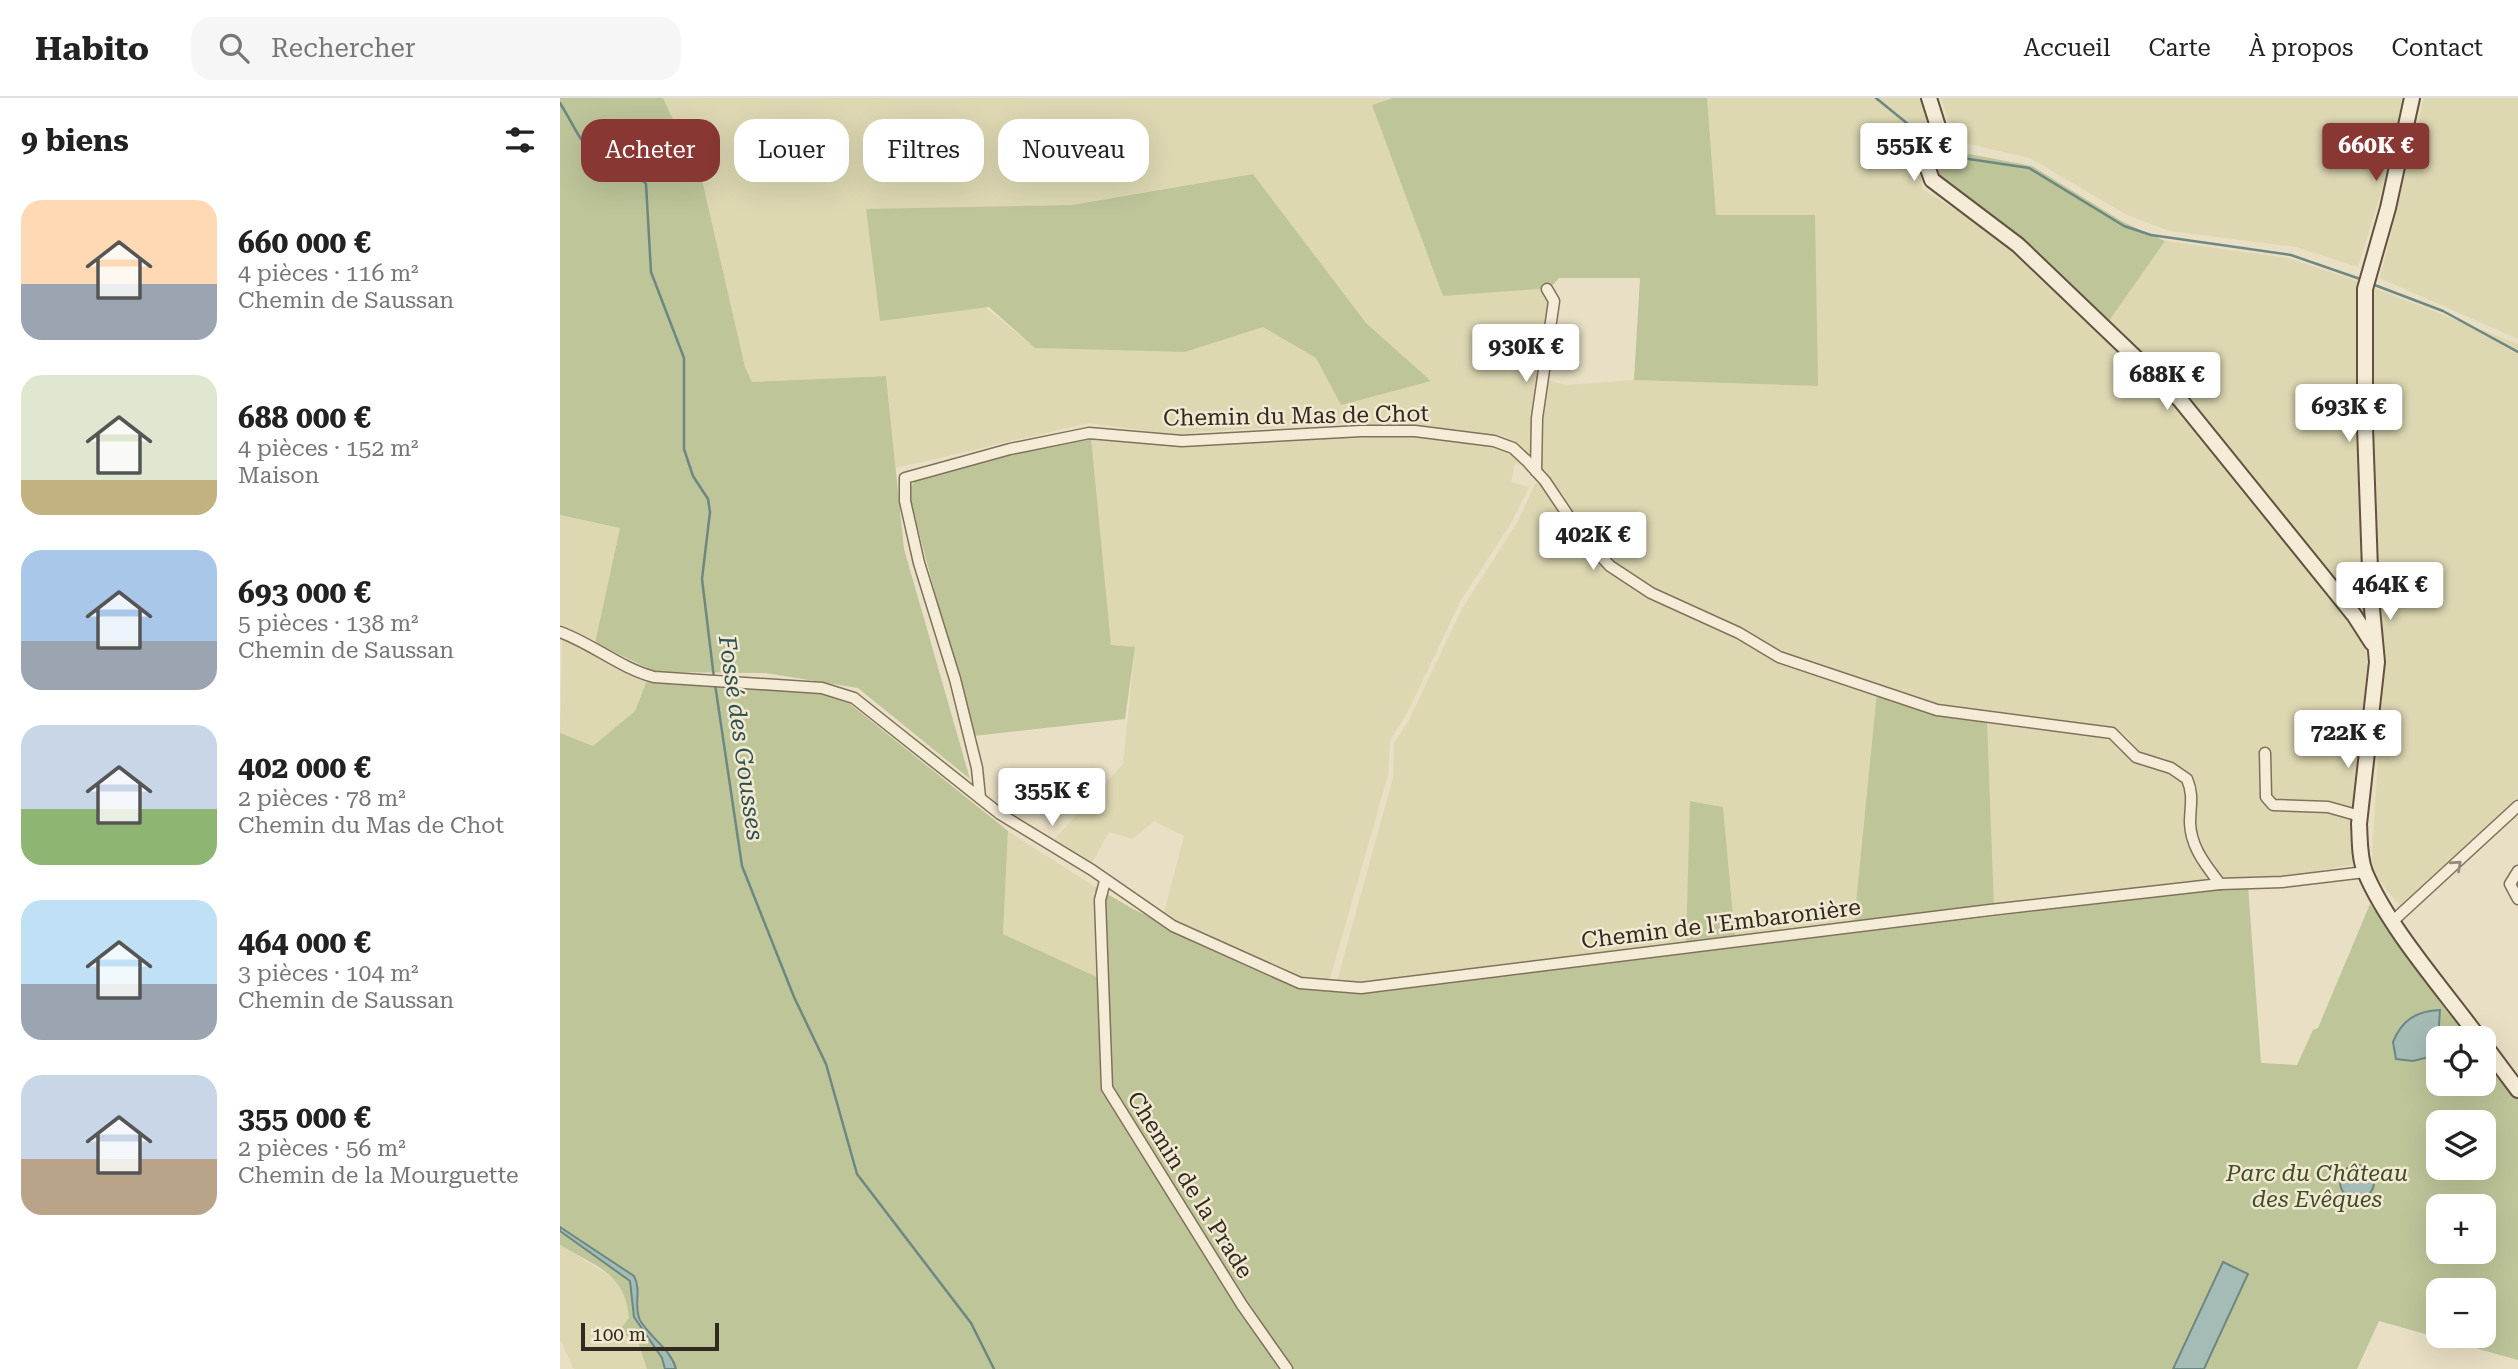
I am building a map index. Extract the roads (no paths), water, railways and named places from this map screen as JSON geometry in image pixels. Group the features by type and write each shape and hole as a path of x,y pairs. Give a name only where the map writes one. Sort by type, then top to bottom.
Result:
{"street":[{"path":"1929,98 1939,139 1930,155 1928,169 1933,180 2018,245 2181,401 2354,615 2375,647"},
{"path":"2412,98 2406,136 2365,289 2371,598 2376,690 2360,816 2361,850 2368,875 2393,921 2470,1026"},
{"path":"1536,471 1537,418 1553,301 1547,289"},
{"name":"Chemin du Mas de Chot","path":"980,798 977,768 956,679 908,514 905,478 1010,449 1089,433 1182,441 1362,431 1454,434 1503,443 1536,471 1582,536 1610,566 1651,593 1739,632 1779,657 1937,710 2112,733 2136,757 2179,772 2191,790 2192,838 2200,857 2220,884"},
{"path":"2354,615 2371,598"},
{"name":"Chemin de l'Embaronière","path":"560,632 582,640 634,672 654,677 822,688 854,698 980,798 1173,926 1300,983 1361,988 2220,884 2368,875"},
{"path":"2264,753 2266,797 2273,806 2328,807 2360,816"},
{"path":"2393,921 2407,912 2518,806"},
{"path":"2518,871 2510,884 2518,899"},
{"name":"Chemin de la Prade","path":"1105,881 1100,900 1107,1088 1242,1305 1287,1369"},
{"path":"2496,1060 2517,1087"}],"water":[{"path":"2440,1010 2439,1026 2426,1026 2426,1058 2413,1061 2396,1059 2393,1042 2401,1028 2405,1022 2424,1012"},
{"path":"2357,1165 2369,1170 2374,1182 2369,1194 2357,1199 2345,1194 2340,1182 2345,1170"},
{"path":"560,1227 634,1276 640,1320 670,1355 676,1369 665,1369 662,1358 634,1317 630,1281 560,1231"},
{"path":"2223,1262 2248,1274 2204,1369 2173,1369"}],"waterway":[{"path":"1876,98 1930,142"},
{"name":"Fossé des Gousses","path":"560,103 581,139 595,156 605,162 633,169 646,184 651,272 684,358 684,449 693,476 708,499 710,512 702,579 714,678"},
{"path":"1941,150 1949,156 2029,168 2124,226 2151,235 2291,255 2363,280"},
{"path":"2372,284 2443,311 2518,352"},
{"name":"Fossé des Gousses","path":"715,684 742,866 794,997 826,1064 857,1174 971,1323 994,1369"}],"park label":[{"name":"Parc du Château des Evêques","path":"2317,1186"}]}
